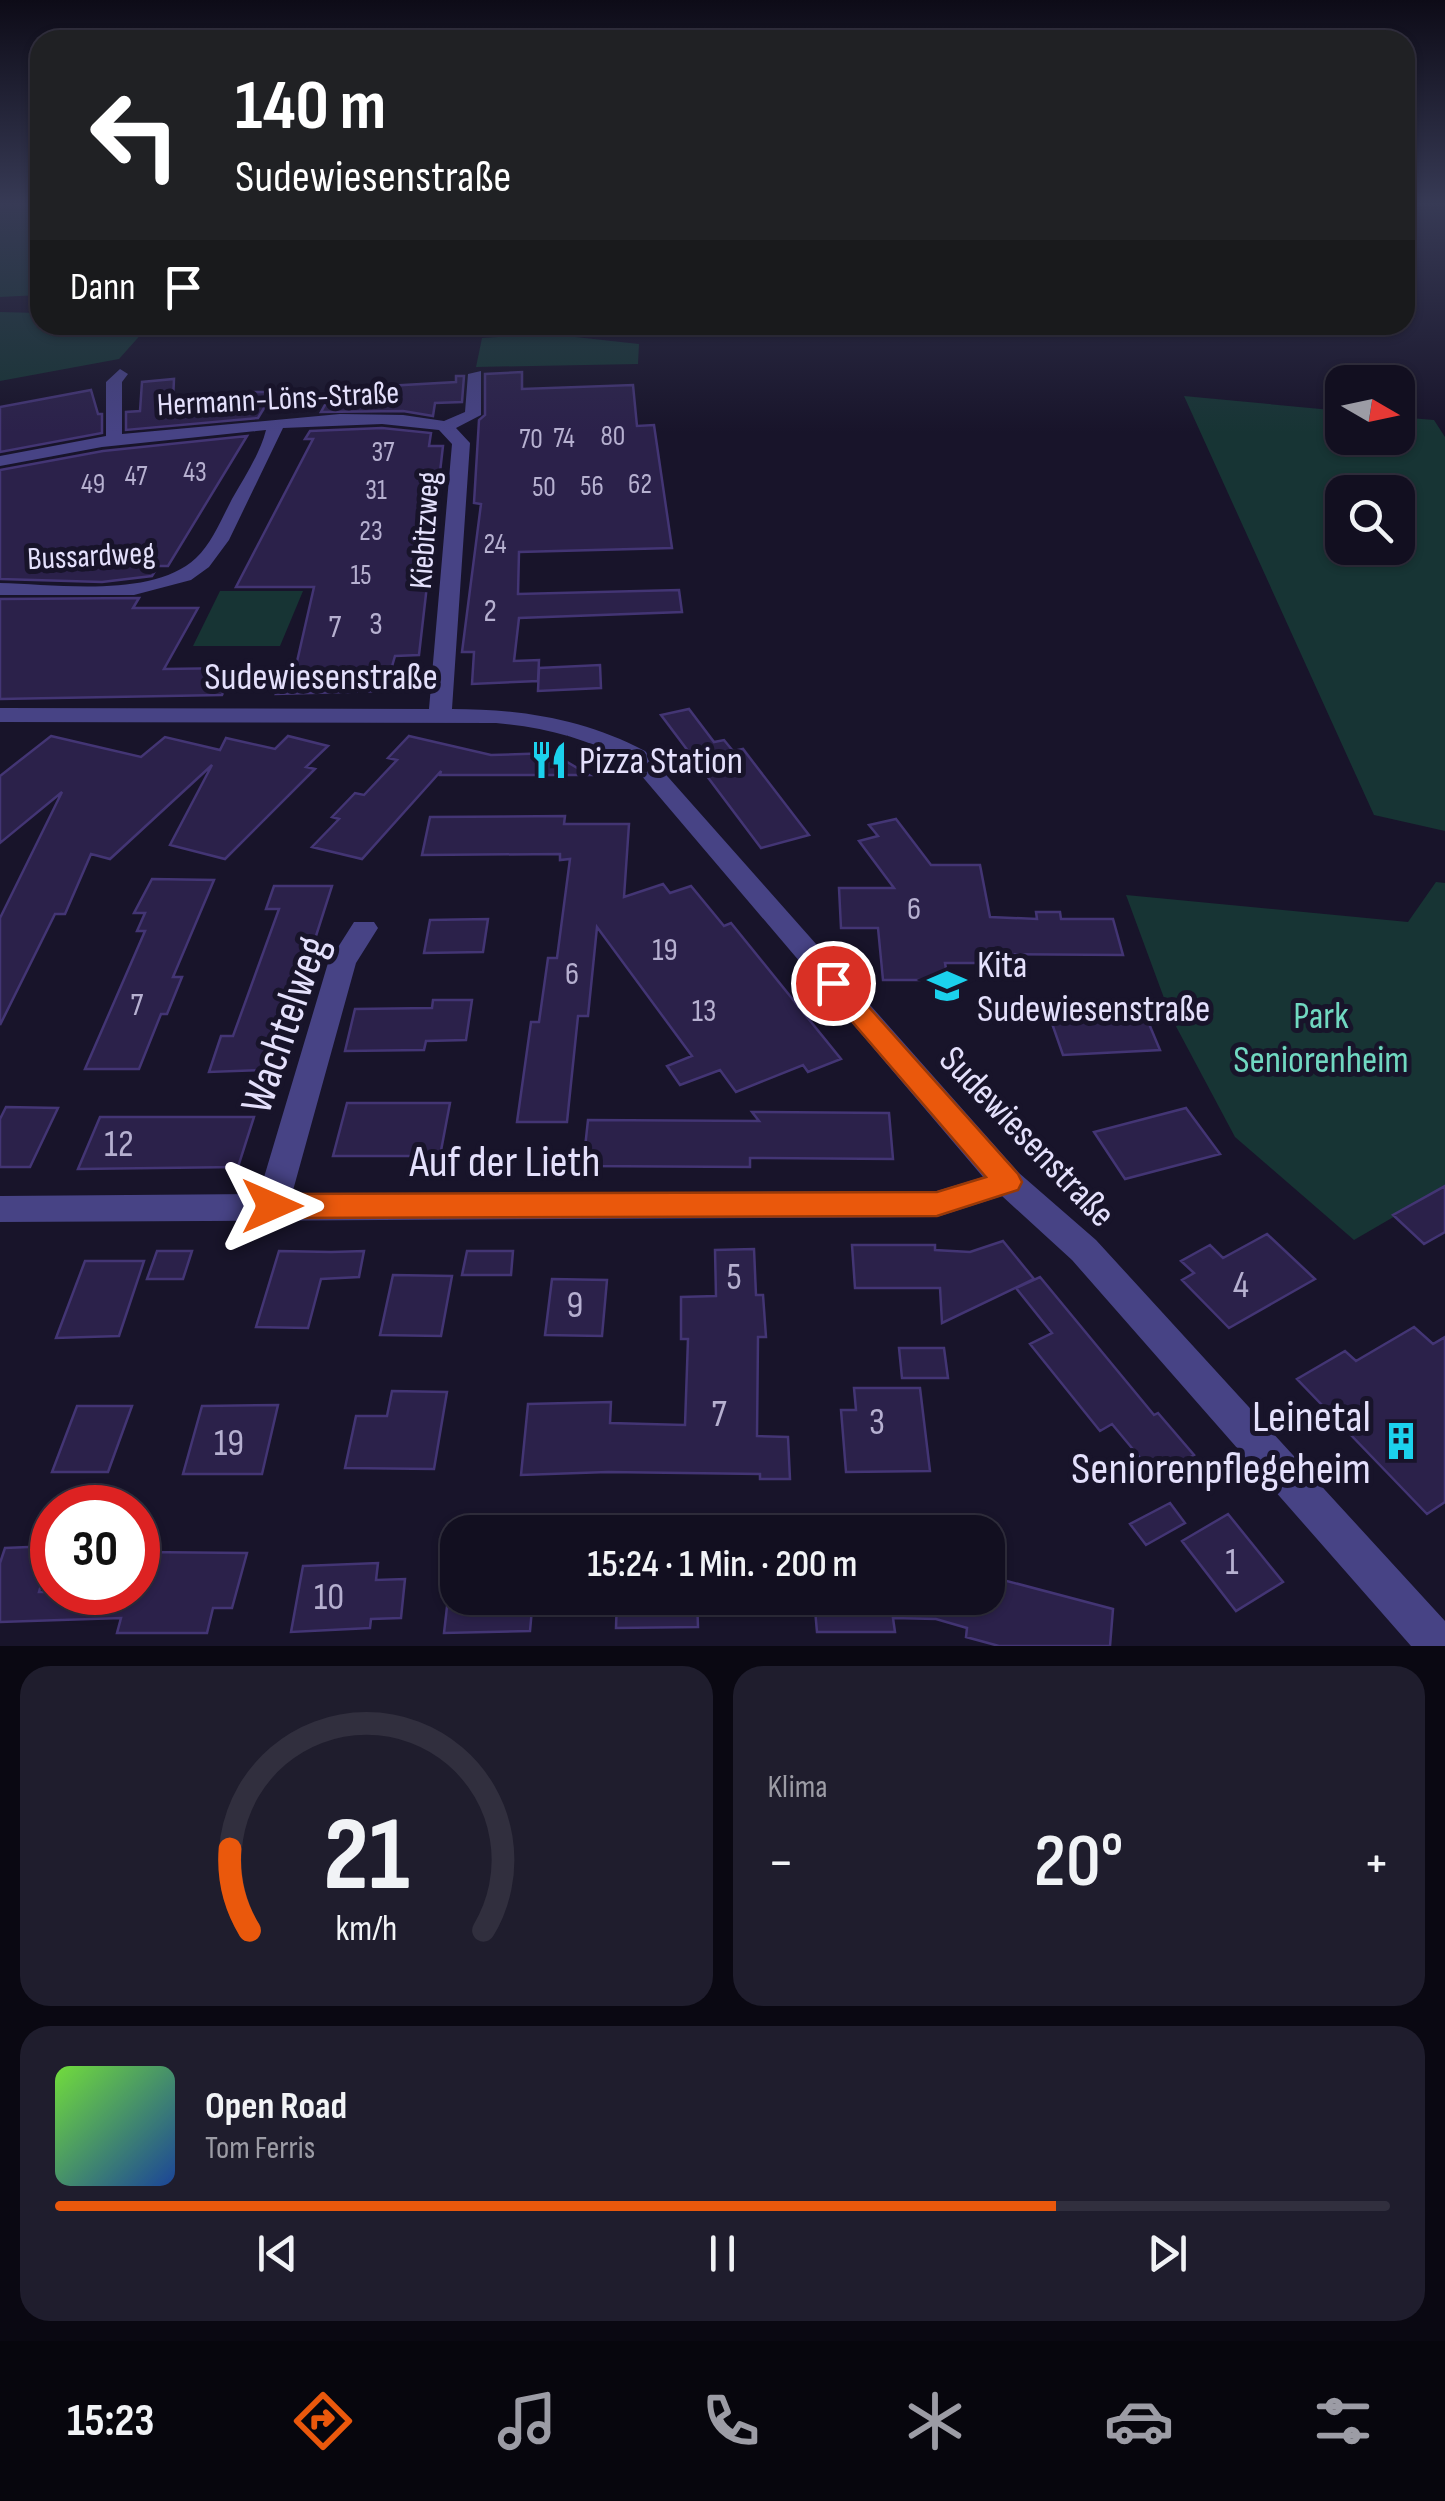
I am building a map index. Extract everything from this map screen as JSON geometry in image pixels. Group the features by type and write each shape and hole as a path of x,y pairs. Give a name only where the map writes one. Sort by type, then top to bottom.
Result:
{"street":[{"name":"Hermann-Löns-Straße","path":"114,440 114,382 120,374"},
{"name":"Kiebitzweg","path":"440,716 460,443 445,426 473,415 476,374"},
{"name":"Hermann-Löns-Straße","path":"0,461 114,440 276,424 397,418 445,426"},
{"name":"Bussardweg","path":"0,588 126,588 156,586 183,577 204,562 276,424"},
{"name":"Sudewiesenstraße","path":"0,715 440,716 555,722 606,738 637,756 1007,1182 1084,1250 1382,1588 1439,1644"},
{"name":"Wachtelweg","path":"272,1206 342,963 364,928"},
{"name":"Auf der Lieth","path":"0,1209 937,1204 1007,1182"}],"green space":[{"path":"0,279 30,279 30,296 0,297"},
{"path":"0,312 30,313 30,335 140,335 119,359 0,381"},
{"path":"557,335 639,344 638,364 476,367 482,338"},
{"path":"1184,396 1325,409 1325,455 1415,455 1415,418 1434,420 1445,437 1445,831 1374,815"},
{"path":"220,591 303,591 280,646 193,646"},
{"name":"Park Seniorenheim","path":"1436,882 1445,883 1445,1187 1354,1240 1235,1137 1171,1017 1126,895 1408,922"}],"building":[{"path":"522,372 522,389 633,385 637,426 654,425 672,548 519,552 518,594 679,590 682,612 519,618 514,661 539,660 538,681 472,684 474,652 462,652 481,504 474,503 479,420 485,415 485,374"},
{"path":"456,376 464,376 462,402 435,403 433,416 403,411 321,412 334,389 456,382"},
{"path":"174,379 173,401 245,398 247,392 272,395 258,418 126,430 126,412 140,411 142,382"},
{"path":"91,390 98,414 102,414 102,433 0,452 0,407"},
{"path":"382,428 431,433 429,446 443,446 419,655 395,656 385,691 276,694 287,666 296,666 314,587 236,587 313,439 305,439 310,431"},
{"path":"247,436 168,566 158,566 152,576 102,582 0,579 0,470 103,451"},
{"path":"139,598 133,608 198,608 164,669 234,668 222,695 0,699 0,599"},
{"path":"600,665 601,688 538,691 539,668"},
{"path":"689,709 714,742 724,740 733,751 743,749 809,835 761,848 661,715"},
{"path":"51,736 141,757 165,737 220,750 226,738 275,749 288,736 328,746 306,767 315,769 225,859 170,845 212,765 110,859 91,854 65,914 55,914 0,1025 0,918 62,792 0,843 0,776"},
{"path":"409,736 491,755 552,753 589,775 440,775 441,771 362,859 312,847 339,819 332,817 355,793 364,795 397,760 388,758"},
{"path":"565,816 564,824 629,824 624,897 663,884 670,893 691,886 724,926 731,923 841,1059 808,1072 803,1065 736,1092 720,1070 680,1085 667,1066 692,1056 597,927 588,1016 578,1016 567,1122 517,1122 531,1022 539,1022 548,958 557,958 570,859 560,860 560,854 422,855 430,817"},
{"path":"896,819 931,865 980,865 990,917 1037,919 1036,912 1060,912 1061,919 1113,919 1123,955 997,954 999,963 945,963 948,980 883,980 878,928 841,928 839,888 894,888 859,841 878,836 869,825"},
{"path":"152,879 214,880 173,977 182,977 167,1014 161,1014 139,1069 85,1069 145,931 137,931 145,913 134,913"},
{"path":"274,886 332,886 292,1011 282,1011 265,1070 209,1072 221,1036 233,1036 279,909 266,909"},
{"path":"488,919 483,952 424,953 430,920"},
{"path":"433,1000 472,1000 466,1040 426,1041 424,1050 345,1051 355,1009 432,1008"},
{"path":"1086,1004 1088,1010 1142,1007 1160,1050 1063,1055 1048,1012 1057,1012 1055,1006"},
{"path":"347,1103 450,1103 440,1156 333,1156"},
{"path":"6,1107 58,1108 30,1167 0,1167 0,1119"},
{"path":"1186,1108 1220,1154 1125,1179 1094,1132"},
{"path":"752,1112 889,1113 893,1159 750,1158 750,1167 583,1166 588,1120 759,1121"},
{"path":"100,1117 254,1117 238,1167 78,1169"},
{"path":"1445,1186 1445,1232 1424,1244 1393,1215"},
{"path":"1267,1234 1315,1279 1229,1328 1182,1280 1194,1273 1181,1261 1210,1245 1223,1258"},
{"path":"1003,1241 1034,1279 942,1323 940,1288 855,1288 852,1245 935,1245 935,1250 970,1252"},
{"path":"754,1249 756,1295 763,1295 766,1337 758,1337 757,1436 788,1437 790,1479 760,1479 760,1474 521,1475 528,1404 611,1402 610,1423 685,1425 688,1339 681,1339 681,1297 716,1296 715,1250"},
{"path":"157,1251 192,1251 183,1279 147,1279"},
{"path":"279,1251 364,1251 359,1277 321,1279 308,1328 256,1327"},
{"path":"467,1251 513,1251 511,1275 462,1275"},
{"path":"85,1261 144,1261 119,1336 56,1338"},
{"path":"393,1275 452,1276 441,1336 380,1335"},
{"path":"1040,1277 1154,1415 1158,1413 1194,1455 1156,1477 1112,1424 1100,1431 1030,1344 1052,1333 1016,1288"},
{"path":"552,1279 607,1280 602,1336 545,1335"},
{"name":"Leinetal Seniorenpflegeheim","path":"1414,1327 1433,1344 1445,1337 1445,1502 1427,1514 1297,1379 1345,1351 1356,1361"},
{"path":"899,1348 944,1348 948,1378 902,1378"},
{"path":"854,1388 920,1388 930,1471 846,1472 841,1410 856,1410"},
{"path":"392,1391 447,1392 434,1469 345,1468 356,1416 387,1416"},
{"path":"278,1405 262,1474 183,1474 202,1406"},
{"path":"77,1406 132,1406 108,1472 52,1472"},
{"path":"1170,1503 1185,1523 1146,1545 1130,1524"},
{"path":"1228,1514 1283,1582 1236,1611 1182,1541"},
{"path":"30,1547 30,1615 160,1615 160,1552 247,1553 232,1608 213,1608 207,1633 117,1633 121,1618 0,1622 0,1563 5,1548"},
{"path":"378,1563 376,1580 405,1579 401,1618 371,1619 370,1628 291,1632 303,1566"},
{"path":"1005,1580 1113,1609 1110,1646 999,1646 966,1637 967,1628 936,1619 893,1618 895,1632 817,1632 816,1615 1005,1615"},
{"path":"446,1615 531,1615 530,1631 444,1633"},
{"path":"616,1615 698,1615 698,1627 616,1628"}],"place":[{"name":"Pizza Station","path":"549,760"},
{"name":"Kita Sudewiesenstraße","path":"947,986"},
{"name":"Leinetal Seniorenpflegeheim","path":"1401,1441"}],"route":[{"path":"272,1206 937,1204 1007,1182 833,983"}]}
